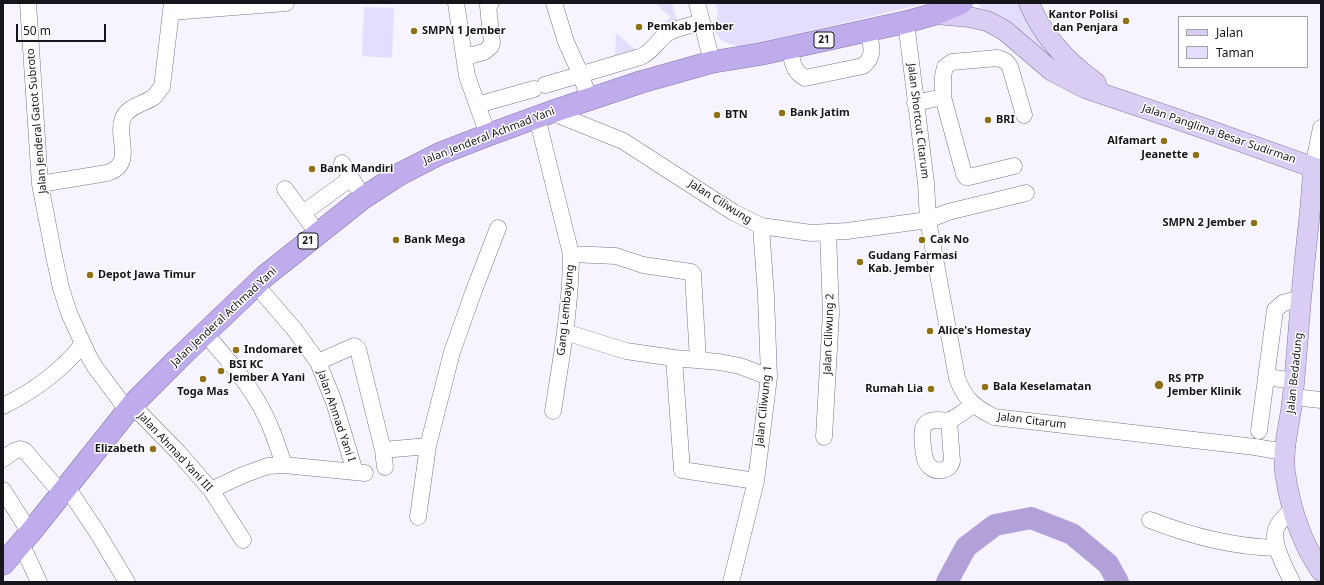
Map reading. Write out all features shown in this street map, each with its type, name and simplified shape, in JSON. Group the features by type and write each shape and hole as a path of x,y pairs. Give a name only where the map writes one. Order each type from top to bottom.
{"highway":[{"name":"21","path":"935,14 961,3"},
{"name":"Jalan Jenderal Achmad Yani","path":"3,564 26,538 130,408 205,333 256,285 363,198 418,164 488,135 641,82 712,62 789,48 906,22 935,14"}],"main road":[{"name":"Jalan Panglima Besar Sudirman","path":"1029,3 1045,33 1061,53 1080,72 1117,99"},
{"name":"Jalan Panglima Besar Sudirman","path":"935,14 969,17 987,21 1004,30 1052,71 1085,88 1200,126 1317,169"},
{"name":"Jalan Bedadung","path":"1317,169 1312,195 1301,298 1294,389 1284,452 1285,472 1292,509 1303,538 1321,571"}],"street":[{"name":"Jalan Jenderal Gatot Subroto","path":"28,3 40,184 61,288 69,313 95,367 130,408"},
{"path":"40,184 107,173 114,171 119,167 124,154 123,117 128,110 155,96 162,87 171,7 286,3"},
{"path":"456,3 468,76 488,135"},
{"path":"464,57 484,52 492,46 488,6 490,3"},
{"path":"554,3 566,42 581,75 589,99"},
{"path":"697,3 712,62"},
{"path":"477,105 645,55 656,46 664,35 702,22"},
{"name":"Jalan Shortcut Citarum","path":"906,22 926,183 928,220"},
{"path":"789,48 795,70 798,74 805,78 863,66 868,62 872,52 868,30"},
{"path":"1014,166 966,177 943,96 943,76 945,66 952,62 997,58 1004,60 1010,67 1024,115"},
{"path":"916,103 943,96"},
{"name":"Jalan Ciliwung","path":"544,115 623,141 733,212 761,226 811,233 847,231 928,220 948,212 1026,193"},
{"name":"Gang Lembayung","path":"544,115 572,254 565,332 553,411"},
{"path":"1317,169 1321,128"},
{"path":"342,163 363,198"},
{"path":"303,213 351,178"},
{"path":"285,189 318,234"},
{"name":"Jalan Citarum","path":"928,220 957,378 961,389 974,405 994,417 1255,447 1284,452"},
{"name":"Jalan Ciliwung 1","path":"731,582 756,481 769,377 766,296 761,226"},
{"path":"418,517 428,446 452,352 498,228"},
{"name":"Jalan Ciliwung 2","path":"824,437 831,313 828,232"},
{"path":"572,254 616,256 643,265 691,272 693,274 698,360"},
{"name":"Jalan Ahmad Yani I","path":"256,285 294,329 318,362 361,473 284,465"},
{"path":"1259,430 1274,310 1283,303 1301,298"},
{"path":"565,332 626,351 674,358 719,362 740,366 769,377"},
{"path":"205,333 258,400 274,435 284,465 268,466 255,470 211,490"},
{"path":"3,406 24,395 49,378 69,362 83,344"},
{"path":"318,362 354,346 358,349 383,450 385,467"},
{"path":"674,358 682,470 756,481"},
{"path":"1266,377 1321,400"},
{"path":"949,420 974,405"},
{"name":"Jalan Ahmad Yani III","path":"130,408 178,452 211,490 243,540"},
{"path":"383,450 428,446"},
{"path":"3,459 20,449 25,451 64,490 98,532 127,582"},
{"path":"3,490 26,538 39,582"},
{"path":"1292,509 1282,519 1276,531 1277,548 1292,582"},
{"path":"1150,520 1182,532 1214,541 1277,548"}],"green space":[{"path":"655,3 672,3 678,24 656,35 670,17"},
{"path":"715,3 927,3 747,46 736,46 725,42 717,35 715,24 718,12"},
{"path":"980,3 1020,3 1067,70 1045,55 1004,18 987,11 979,5"},
{"path":"364,7 394,8 392,58 362,56"},
{"path":"616,33 639,53 615,60"}],"waterway":[{"path":"947,582 966,547 995,525 1031,518 1072,534 1108,564 1118,582"}],"place":[{"name":"Kantor Polisi dan Penjara","path":"1126,21"},
{"name":"Pemkab Jember","path":"639,27"},
{"name":"SMPN 1 Jember","path":"414,31"},
{"name":"Bank Jatim","path":"782,113"},
{"name":"BTN","path":"717,115"},
{"name":"BRI","path":"988,120"},
{"name":"Alfamart","path":"1164,141"},
{"name":"Jeanette","path":"1196,155"},
{"name":"Bank Mandiri","path":"312,169"},
{"name":"SMPN 2 Jember","path":"1254,223"},
{"name":"Bank Mega","path":"396,240"},
{"name":"Cak No","path":"922,240"},
{"name":"Gudang Farmasi Kab. Jember","path":"860,262"},
{"name":"Depot Jawa Timur","path":"90,275"},
{"name":"Alice's Homestay","path":"930,331"},
{"name":"Indomaret","path":"236,350"},
{"name":"BSI KC Jember A Yani","path":"221,371"},
{"name":"Toga Mas","path":"203,379"},
{"name":"RS PTP Jember Klinik","path":"1159,385"},
{"name":"Bala Keselamatan","path":"985,387"},
{"name":"Rumah Lia","path":"931,389"},
{"name":"Elizabeth","path":"153,449"}]}
